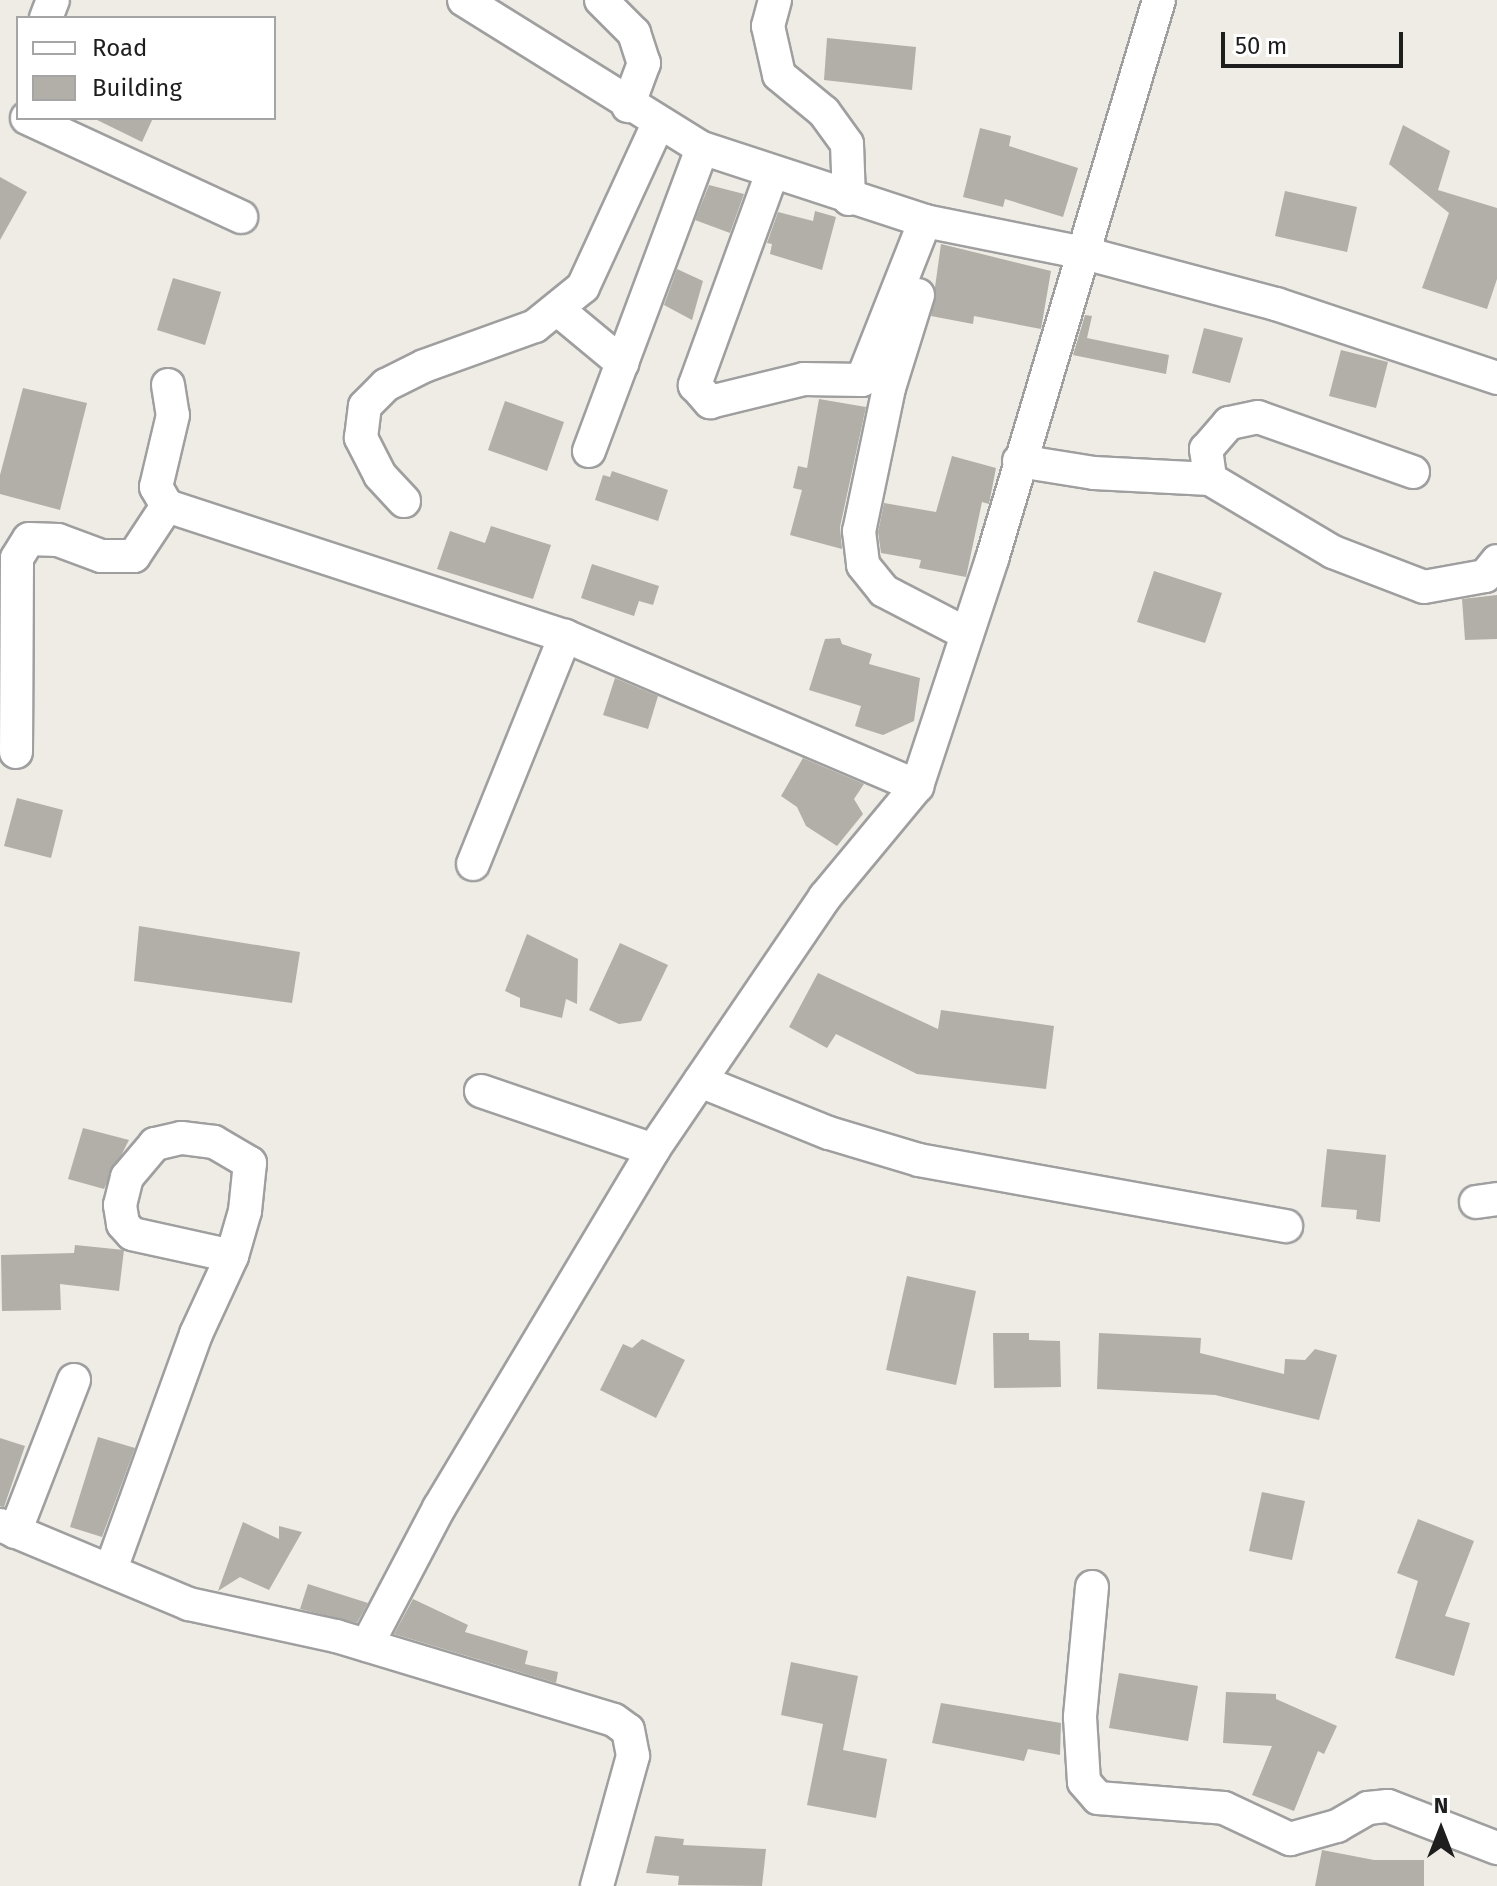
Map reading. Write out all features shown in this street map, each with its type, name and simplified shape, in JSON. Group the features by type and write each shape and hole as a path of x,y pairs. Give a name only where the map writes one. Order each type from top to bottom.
{"street":[{"path":"464,0 628,106 702,148 849,199 925,221 1084,253 1276,304 1497,378"},
{"path":"601,0 634,33 644,63 628,106"},
{"path":"775,0 768,26 779,75 824,112 847,144 849,199"},
{"path":"367,1645 439,1508 653,1150 825,897 917,786 967,634 1159,0"},
{"path":"31,120 241,217"},
{"path":"404,501 380,475 361,438 365,406 386,385 411,372 535,326 583,287 658,124"},
{"path":"589,451 702,148"},
{"path":"772,173 695,385 699,396 710,402 804,379 862,380 925,221"},
{"path":"918,295 889,388 859,531 863,565 884,591 967,634"},
{"path":"557,309 622,363"},
{"path":"168,385 173,415 156,487 167,506 565,636 917,786"},
{"path":"1210,479 1206,449 1229,423 1258,417 1413,472"},
{"path":"1019,461 1094,473 1210,479 1333,552 1424,587 1485,576 1497,561"},
{"path":"16,752 17,558 29,539 58,540 101,556 134,556 167,506"},
{"path":"473,864 565,636"},
{"path":"700,1081 829,1133 919,1160 1286,1226"},
{"path":"481,1091 653,1150"},
{"path":"111,1569 196,1334 232,1256 245,1211 250,1163 214,1142 181,1138 155,1144 127,1177 120,1205 123,1224 132,1234 232,1256"},
{"path":"74,1380 7,1528 189,1604 367,1645 480,1683 594,1712 628,1730 633,1756 597,1886"},
{"path":"1092,1587 1080,1717 1084,1782 1098,1798 1224,1808 1290,1839 1337,1826 1368,1808 1388,1806 1497,1848"}],"building":[{"path":"827,38 916,47 912,90 824,80"},
{"path":"97,120 152,120 142,142"},
{"path":"1403,125 1450,151 1438,190 1497,208 1497,279 1487,309 1422,288 1449,213 1389,164"},
{"path":"980,128 1011,136 1009,146 1078,168 1063,217 1005,199 1003,207 963,197"},
{"path":"0,177 27,192 0,240"},
{"path":"709,185 744,194 730,233 695,220"},
{"path":"1285,191 1357,207 1347,252 1275,236"},
{"path":"815,211 836,217 822,270 770,254 772,244 767,243 778,212 813,221"},
{"path":"941,244 1051,271 1041,329 974,316 973,324 931,316"},
{"path":"677,269 703,281 692,320 664,305"},
{"path":"173,278 221,292 205,345 157,330"},
{"path":"1085,315 1092,316 1087,338 1169,355 1166,374 1073,355"},
{"path":"1204,328 1243,338 1230,383 1192,373"},
{"path":"1341,350 1388,362 1376,408 1329,396"},
{"path":"23,388 87,403 60,510 0,494 0,475"},
{"path":"819,399 866,407 840,527 842,549 790,535 802,490 793,488 798,466 807,468"},
{"path":"505,401 564,422 547,471 488,450"},
{"path":"952,456 996,468 989,504 982,502 966,577 919,568 921,560 881,553 878,532 884,503 936,512"},
{"path":"612,471 668,490 658,521 595,500 603,475 610,477"},
{"path":"491,526 551,545 533,599 437,569 450,531 485,543"},
{"path":"592,564 659,586 653,605 639,601 634,616 581,598"},
{"path":"1154,571 1222,593 1205,643 1137,622"},
{"path":"1497,595 1497,639 1465,640 1462,599"},
{"path":"840,638 842,644 872,654 869,664 920,678 914,721 883,735 855,726 861,706 809,690 825,639"},
{"path":"615,678 658,696 648,729 603,715"},
{"path":"803,758 864,784 854,799 863,814 837,846 806,826 797,807 781,796"},
{"path":"17,798 63,810 51,858 4,846"},
{"path":"139,926 300,952 292,1003 134,981"},
{"path":"527,934 578,959 577,1004 566,999 562,1018 520,1007 520,998 505,991"},
{"path":"620,943 668,965 641,1021 619,1024 589,1010"},
{"path":"818,973 938,1029 941,1010 1054,1026 1046,1089 917,1074 836,1034 827,1048 789,1027"},
{"path":"83,1128 129,1140 104,1189 68,1179"},
{"path":"1327,1149 1386,1155 1380,1222 1356,1219 1357,1210 1321,1207"},
{"path":"75,1245 124,1250 119,1291 60,1284 61,1310 2,1311 1,1255 74,1253"},
{"path":"907,1276 976,1291 956,1385 886,1370"},
{"path":"993,1333 1029,1333 1029,1340 1060,1341 1061,1387 994,1388"},
{"path":"1099,1333 1201,1338 1200,1353 1284,1374 1285,1359 1305,1360 1315,1349 1337,1355 1319,1420 1215,1395 1097,1389"},
{"path":"642,1339 685,1360 656,1418 600,1390 623,1344 632,1348"},
{"path":"98,1437 135,1448 102,1537 70,1527"},
{"path":"0,1438 25,1446 4,1507 0,1506"},
{"path":"1262,1492 1305,1501 1292,1560 1249,1551"},
{"path":"1418,1519 1474,1541 1445,1616 1470,1623 1454,1676 1395,1658 1418,1581 1397,1573"},
{"path":"243,1522 279,1539 279,1526 302,1532 269,1590 240,1577 218,1591"},
{"path":"308,1584 368,1603 357,1623 300,1609"},
{"path":"413,1599 468,1625 465,1632 528,1651 525,1664 558,1672 556,1683 394,1634"},
{"path":"791,1662 858,1676 843,1750 887,1759 876,1818 807,1805 823,1724 781,1715"},
{"path":"1119,1673 1198,1686 1188,1741 1109,1728"},
{"path":"1226,1692 1276,1694 1276,1699 1337,1726 1324,1754 1318,1751 1294,1811 1252,1795 1272,1746 1223,1743"},
{"path":"941,1703 1061,1723 1060,1755 1028,1749 1024,1761 932,1743"},
{"path":"655,1836 684,1839 683,1845 766,1849 762,1886 678,1885 679,1876 646,1873"},
{"path":"1322,1850 1374,1860 1424,1860 1424,1886 1315,1886"}]}
